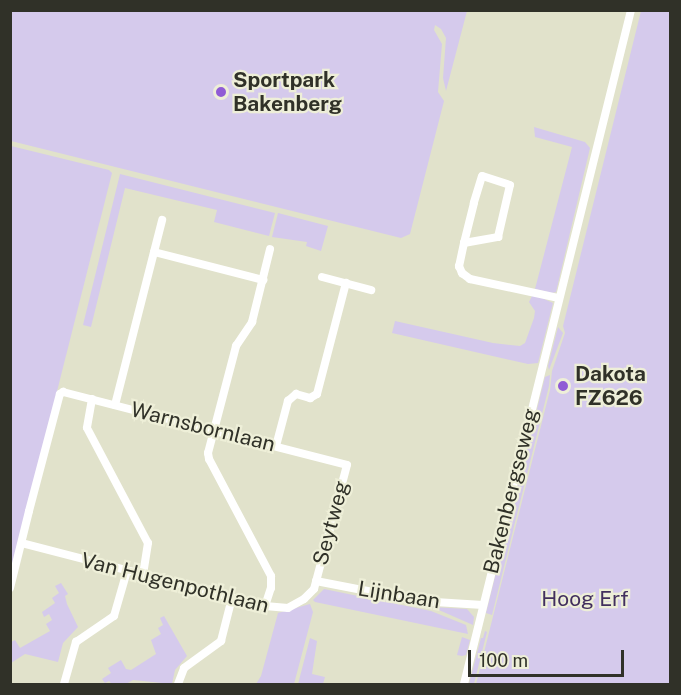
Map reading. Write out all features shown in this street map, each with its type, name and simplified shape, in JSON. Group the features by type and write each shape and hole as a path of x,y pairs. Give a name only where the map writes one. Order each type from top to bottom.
{"street":[{"name":"Bakenbergseweg","path":"464,684 631,10"},
{"path":"464,243 498,237 510,184 482,176 464,243 459,266 462,273 470,279 559,298"},
{"path":"116,405 162,220"},
{"path":"265,606 271,588 271,576 209,459 213,430 236,346 252,322 270,249"},
{"path":"154,252 263,280"},
{"path":"322,277 371,290"},
{"path":"276,446 288,401 296,394 310,398 317,394 346,283"},
{"name":"Warnsbornlaan","path":"22,543 60,394 66,392 347,465"},
{"path":"93,399 87,428 148,543 143,574"},
{"name":"Seytweg","path":"316,580 347,465"},
{"path":"10,588 22,543"},
{"name":"Van Hugenpothlaan","path":"22,543 232,598 284,609 294,606 311,593 316,580"},
{"path":"64,684 74,646 80,638 114,616 128,571"},
{"name":"Lijnbaan","path":"316,580 418,601 483,605"},
{"path":"178,684 184,668 221,641 232,598"}],"green space":[{"name":"Sportpark Bakenberg","path":"11,11 467,11 446,91 443,78 446,38 441,29 435,25 434,30 442,44 438,92 444,101 410,234 401,238 11,141"},
{"name":"Hoog Erf","path":"641,11 670,11 670,684 476,684 550,390 552,371 565,333 563,326"},
{"path":"534,127 585,142 590,148 556,292 552,293 535,289 572,147 535,137"},
{"path":"11,146 109,170 112,173 11,574"},
{"path":"120,174 275,213 269,236 214,222 217,210 125,188 91,327 83,325"},
{"path":"278,213 328,226 321,251 306,246 307,242 272,237"},
{"path":"533,294 553,303 538,363 528,364 392,333 395,321 493,343 520,346 525,343 534,318 535,311 529,302"},
{"path":"558,327 563,333 549,370 548,366"},
{"path":"550,375 492,615 486,613 545,377"},
{"path":"61,583 68,594 65,596 67,604 78,627 63,643 58,662 25,654 11,663 11,642 15,640 20,648 50,631 46,624 52,620 49,614 44,617 42,612 55,603 52,598 59,593 55,586"},
{"path":"324,589 431,611 466,625 468,634 315,602 313,600"},
{"path":"310,604 313,612 294,684 256,684 261,676 278,613"},
{"path":"432,607 467,609 474,617 473,625"},
{"path":"164,616 187,656 175,670 172,684 133,680 126,684 112,684 109,681 105,683 102,679 111,673 108,668 121,660 126,669 131,670 156,654 151,640 161,634 158,628 163,625 160,618"},
{"path":"485,631 487,632 474,684 469,684 481,638"},
{"path":"462,637 470,640 466,655 462,656 457,655"},
{"path":"310,638 317,641 312,674 325,677 323,684 298,684"}],"place":[{"name":"Sportpark Bakenberg","path":"221,92"},
{"name":"Dakota FZ626","path":"563,386"}]}
